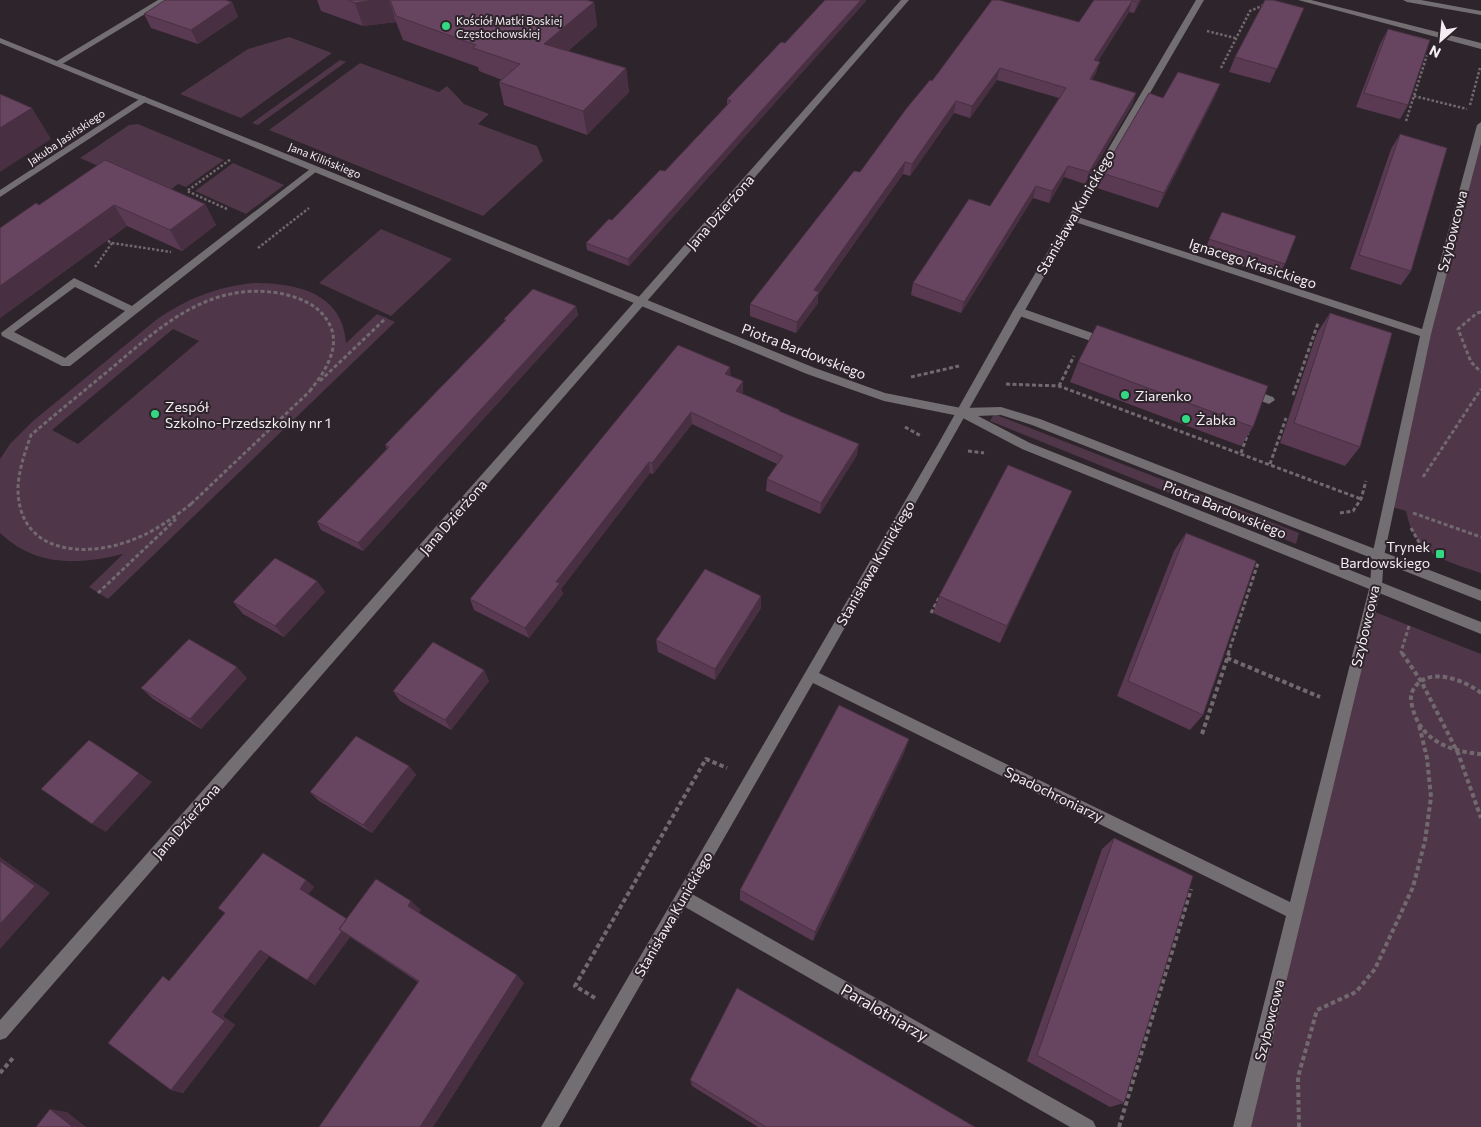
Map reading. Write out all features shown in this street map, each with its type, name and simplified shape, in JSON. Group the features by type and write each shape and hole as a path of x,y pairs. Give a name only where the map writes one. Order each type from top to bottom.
{"street":[{"path":"56,64 164,0"},
{"name":"Jana Dzierżona","path":"0,1032 905,0"},
{"name":"Stanisława Kunickiego","path":"550,1127 1018,311 1200,0"},
{"path":"1302,0 1481,46"},
{"path":"1407,0 1481,13"},
{"name":"Jana Kilińskiego","path":"0,40 641,302"},
{"name":"Jakuba Jasińskiego","path":"0,194 144,99"},
{"name":"Szybowcowa","path":"1242,1127 1376,585 1378,556 1426,334 1464,185 1479,146 1481,124"},
{"path":"133,310 74,282 6,333 66,363 314,169"},
{"name":"Ignacego Krasickiego","path":"1072,218 1426,334"},
{"name":"Piotra Bardowskiego","path":"641,302 852,386 884,396 961,412 1001,411 1036,422 1481,596"},
{"path":"1018,311 1114,345"},
{"path":"1242,390 1269,400"},
{"name":"Piotra Bardowskiego","path":"961,412 1026,446 1481,628"},
{"name":"Spadochroniarzy","path":"810,675 1296,913"},
{"name":"Paralotniarzy","path":"682,897 1087,1127"}],"path":[{"path":"1221,68 1250,11 1271,2"},
{"path":"1200,29 1235,38"},
{"path":"1406,121 1427,53"},
{"path":"1414,96 1469,110 1481,62"},
{"path":"181,196 235,156"},
{"path":"187,191 232,212"},
{"path":"258,248 309,208"},
{"path":"112,243 180,253"},
{"path":"22,446 42,425 164,324 202,302 234,293 267,291 294,296 313,305 328,320 334,343 331,358 323,374 309,392"},
{"path":"1481,312 1477,313 1458,329 1471,362 1481,372"},
{"path":"98,593 386,318"},
{"path":"1292,400 1315,330 1324,332"},
{"path":"1059,386 1075,355"},
{"path":"908,377 961,366"},
{"path":"1002,378 1008,386 1059,386 1361,499 1353,510 1338,514"},
{"path":"1418,484 1481,389"},
{"path":"1270,464 1286,418"},
{"path":"1240,453 1251,426"},
{"path":"39,543 59,549 85,550 109,547 152,532 170,521 191,504"},
{"path":"1406,510 1481,537"},
{"path":"1202,734 1260,559"},
{"path":"931,613 940,596"},
{"path":"1409,625 1401,652 1421,681 1458,753 1481,818"},
{"path":"1227,658 1320,697"},
{"path":"1481,692 1460,680 1432,677 1421,681 1413,689 1411,700 1412,712 1419,725 1429,737 1443,747 1458,753 1481,754"},
{"path":"1299,1127 1298,1077 1316,1010 1356,992 1375,969 1413,888 1425,841 1431,797 1427,758 1419,725"},
{"path":"599,1000 575,986 602,937 678,811 706,759 730,769"},
{"path":"1119,1127 1199,865"}],"shaded area":[{"path":"289,37 332,53 241,118 180,94 248,49"},
{"path":"340,60 346,62 258,125 252,123"},
{"path":"360,63 439,92 447,86 464,104 489,114 478,124 537,146 543,161 483,216 269,130"},
{"path":"138,124 224,160 186,187 178,184 164,195 80,158 129,125"},
{"path":"1481,125 1481,573 1453,564 1428,550 1413,533 1406,511 1389,506"},
{"path":"233,163 284,185 246,214 195,191"},
{"path":"381,229 452,259 391,316 319,283"},
{"path":"269,283 285,285 314,294 336,312 343,326 346,343 377,314 395,322 108,599 89,587 123,554 89,560 58,560 28,552 0,533 0,459 10,444 33,421 156,320 190,300 214,291 239,285","holes":["173,329 199,341 78,444 52,430"]},
{"path":"994,414 1299,533 1296,544 990,421"},
{"path":"1370,610 1481,654 1481,1127 1242,1127"}],"building":[{"path":"165,0 225,0 232,2 191,30 144,14"},
{"path":"348,0 375,0 355,3"},
{"path":"390,0 586,0 594,2 544,44 626,68 583,111 499,82 520,64 473,48 476,45 396,16"},
{"path":"825,0 861,0 628,259 586,243 609,219 612,220 660,170 665,171 731,101 727,99 781,42 785,43"},
{"path":"992,0 999,0 1079,22 1094,0 1139,0 1138,2 1132,1 1094,60 1100,62 1090,79 1136,93 1089,172 1068,166 1052,191 1036,186 964,302 913,283 969,199 990,206 1066,88 1000,68 972,106 956,101 912,164 905,162 814,290 819,292 797,322 750,304 854,171 860,172 906,109 930,80 932,81"},
{"path":"1265,0 1273,0 1304,8 1277,69 1235,57"},
{"path":"1388,29 1430,40 1408,105 1364,93"},
{"path":"1178,72 1220,84 1164,193 1102,173 1149,93 1163,98"},
{"path":"0,94 32,108 0,128"},
{"path":"1400,134 1447,148 1411,271 1359,255"},
{"path":"105,160 205,204 170,230 114,205 0,286 0,228 36,203 39,205"},
{"path":"1222,212 1296,236 1285,264 1209,239"},
{"path":"533,289 576,306 358,543 317,522 389,447 385,445 506,320 504,319"},
{"path":"1330,313 1392,333 1360,447 1294,423"},
{"path":"1097,325 1268,386 1253,427 1078,362"},
{"path":"678,345 730,367 725,374 743,381 736,391 859,444 821,503 767,479 783,456 691,412 652,463 649,462 556,582 560,583 525,628 470,599"},
{"path":"1008,465 1072,491 1007,626 939,596"},
{"path":"1186,533 1256,561 1203,715 1128,681"},
{"path":"275,558 317,581 275,626 233,602"},
{"path":"705,569 761,596 715,669 656,640"},
{"path":"189,639 237,667 190,719 141,688"},
{"path":"433,642 484,670 445,720 393,691"},
{"path":"839,705 909,739 815,932 740,890"},
{"path":"356,736 409,766 363,825 310,792"},
{"path":"89,740 139,773 92,824 41,789"},
{"path":"1114,838 1193,876 1124,1103 1037,1055"},
{"path":"263,853 306,880 300,889 347,919 339,929 342,931 307,980 260,950 212,1012 225,1021 171,1090 108,1043 163,976 169,981 225,913 218,908"},
{"path":"0,861 35,886 0,924"},
{"path":"376,879 411,901 408,906 517,975 420,1127 319,1127 419,981 339,929"},
{"path":"737,988 975,1127 766,1127 690,1080"},
{"path":"50,1109 73,1127 36,1127"}],"place":[{"name":"Kościół Matki Boskiej Częstochowskiej","path":"446,26"},
{"name":"Ziarenko","path":"1125,395"},
{"name":"Zespół Szkolno-Przedszkolny nr 1","path":"155,414"},
{"name":"Żabka","path":"1186,419"},
{"name":"Trynek Bardowskiego","path":"1440,554"}]}
